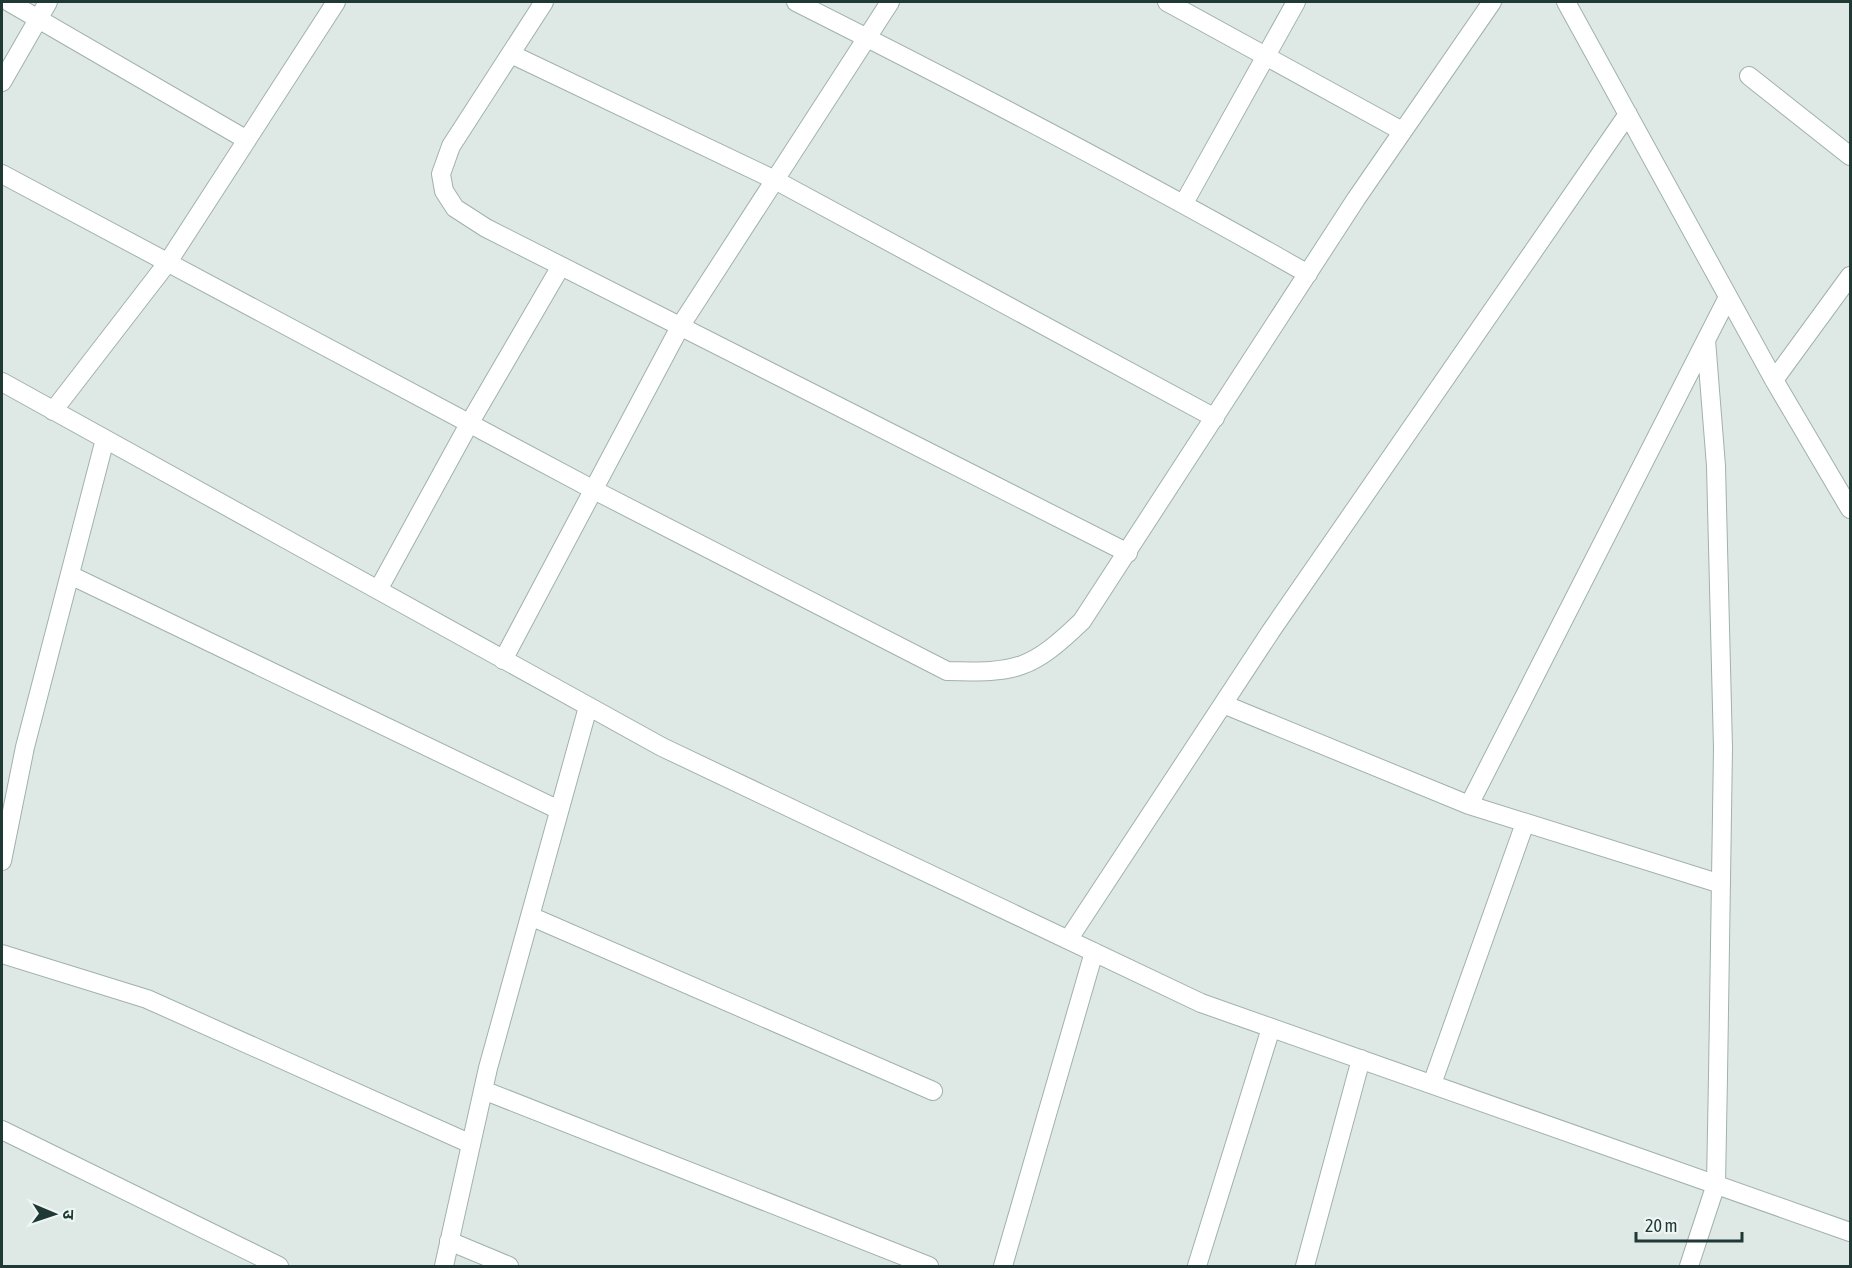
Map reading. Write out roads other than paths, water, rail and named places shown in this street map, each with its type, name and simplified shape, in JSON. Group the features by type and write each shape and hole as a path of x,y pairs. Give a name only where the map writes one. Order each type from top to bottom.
{"street":[{"path":"9,2 247,140"},
{"path":"2,82 48,2"},
{"path":"53,411 168,262 336,2"},
{"path":"544,2 451,146 441,174 444,191 455,208 486,228 1128,553"},
{"path":"796,2 1185,203 1308,274"},
{"path":"503,660 681,325 890,2"},
{"path":"1167,2 1402,131"},
{"path":"1185,203 1264,55 1296,2"},
{"path":"2,174 594,490 947,671 995,672 1031,663 1054,647 1082,621 1402,131 1492,2"},
{"path":"1566,2 1774,380 1851,509"},
{"path":"511,54 775,180 1215,418"},
{"path":"1749,76 1851,156"},
{"path":"1068,940 1223,704 1628,114"},
{"path":"378,590 469,424 561,266"},
{"path":"1774,380 1851,276"},
{"path":"1469,805 1728,297"},
{"path":"1689,1266 1716,1184 1723,748 1716,466 1706,340"},
{"path":"2,382 662,747 1201,1003 1851,1232"},
{"path":"2,861 25,747 105,439"},
{"path":"70,575 559,810"},
{"path":"1223,704 1469,805 1721,884"},
{"path":"444,1266 483,1090 588,707"},
{"path":"1432,1084 1525,823"},
{"path":"530,916 933,1091"},
{"path":"1003,1266 1094,952"},
{"path":"2,954 147,999 471,1144"},
{"path":"1197,1266 1271,1028"},
{"path":"1305,1266 1361,1059"},
{"path":"483,1090 929,1266"},
{"path":"2,1130 279,1266"},
{"path":"450,1241 509,1266"}]}
